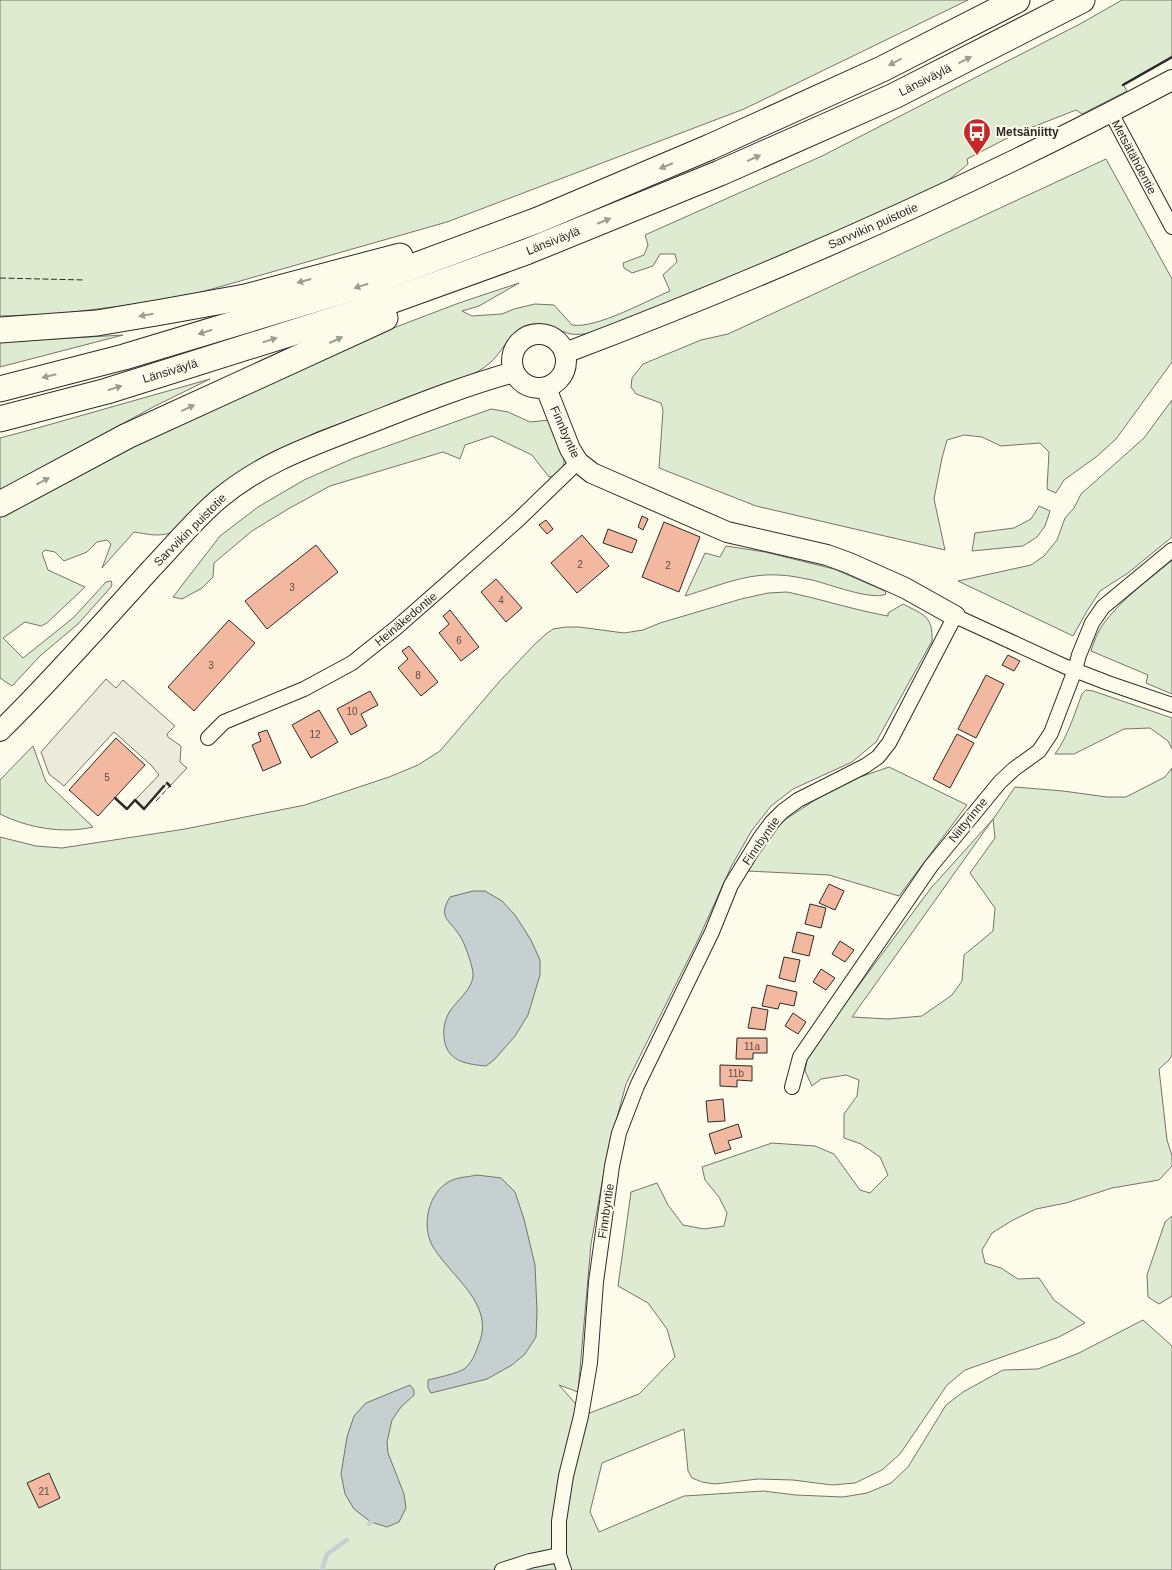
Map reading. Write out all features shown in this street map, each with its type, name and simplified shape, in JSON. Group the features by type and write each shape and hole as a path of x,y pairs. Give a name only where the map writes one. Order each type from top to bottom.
{"highway":[{"name":"Länsiväylä","path":"0,388 124,357 366,284 538,220 710,147 882,69 1017,0"},
{"name":"Länsiväylä","path":"0,419 107,391 371,308 526,252 720,173 894,96 1082,0"},
{"path":"0,330 97,323 245,297 538,220"},
{"path":"0,504 127,436 526,252"}],"main road":[{"name":"Sarvvikin puistotie","path":"565,353 791,263 958,188 1110,113 1172,80"},
{"path":"534,335 544,335 553,338 560,344 565,353 566,361 560,378 546,388 527,386 519,380 514,372 512,363 513,353 525,338 534,335"},
{"name":"Sarvvikin puistotie","path":"0,731 31,701 172,546 219,499 251,475 292,453 429,400 484,380 514,372"},
{"name":"Finnbyntie","path":"546,388 570,449 578,462 592,473 727,532 827,555 849,563 905,588 955,616"}],"street":[{"name":"Metsätähdentie","path":"1110,113 1172,227"},
{"name":"Heinäkedontie","path":"208,738 224,722 304,689 354,661 396,628 445,585 518,520 578,462"},
{"name":"Niittyrinne","path":"792,1087 800,1057 931,866 1000,782 1014,768 1039,751 1051,733 1092,623 1103,607 1172,550"},
{"path":"955,616 1076,670 1172,705"},
{"name":"Finnbyntie","path":"564,1570 559,1555 559,1521 566,1476 581,1416 590,1363 596,1282 612,1166 619,1133 637,1086 712,932 731,885 760,838 777,817 798,800 865,766 878,757 889,743 955,616"},
{"path":"502,1570 530,1561 559,1555"}],"green space":[{"path":"0,0 968,0 744,109 447,222 177,299 57,314 0,316"},
{"path":"1122,0 1172,0 1172,57 1123,84 1127,91 1082,114 1076,110 1015,134 967,159 968,164 945,183 934,189 710,287 590,333 566,333 543,325 533,324 525,326 509,338 485,367 464,378 317,432 278,451 170,533 157,535 134,532 102,568 111,544 107,540 97,542 87,552 64,561 55,552 45,550 42,553 48,570 85,587 47,623 41,626 25,622 3,638 23,658 73,618 106,582 111,581 111,587 78,624 40,656 12,686 0,678 0,515 160,429 346,346 459,303 519,283 479,306 462,311 472,316 502,314 535,304 554,305 572,325 582,325 607,319 670,291 663,275 677,262 675,254 660,254 653,266 632,273 624,268 623,263 644,255 648,245 645,235 822,156 1080,24"},
{"path":"1106,159 1172,279 1172,362 1116,439 1096,457 1064,480 1056,493 1047,489 1049,452 1040,443 1001,446 982,437 964,435 947,440 934,499 945,550 756,506 659,468 663,410 661,403 636,394 631,387 632,378 643,364 701,340 728,334"},
{"path":"123,335 0,367 0,342"},
{"path":"210,379 155,406 0,491 0,438"},
{"path":"1172,400 1172,537 1128,573 1100,591 1073,636 958,581 1031,565 1044,556 1057,540 1065,518 1074,508 1081,494 1144,438"},
{"path":"491,409 508,412 530,422 550,420 564,456 562,470 557,475 549,477 532,455 492,436 465,445 460,459 443,452 330,486 252,531 214,563 213,577 202,588 182,599 173,597 220,536 258,507 304,480 354,458"},
{"path":"1039,506 1050,511 1045,526 1037,537 1023,546 972,551 975,533 1014,528 1031,519"},
{"path":"726,546 765,552 834,569 885,591 886,594 879,596 861,594 812,580 766,575 742,578 685,596 705,553 720,557"},
{"path":"1172,560 1172,694 1146,683 1148,675 1091,651 1100,629 1111,614"},
{"path":"787,592 888,616 888,613 903,604 926,617 931,626 932,641 876,742 852,762 793,789 771,806 752,830 731,867 698,940 626,1084 607,1155 591,1244 578,1392 559,1385 582,1411 582,1416 639,1394 675,1357 667,1329 648,1303 618,1286 631,1192 657,1183 668,1205 683,1225 704,1229 724,1226 727,1213 719,1197 705,1180 702,1167 772,1143 815,1146 834,1154 860,1190 870,1193 888,1175 880,1157 861,1144 844,1138 844,1114 857,1096 859,1080 846,1075 821,1079 812,1086 805,1071 807,1060 842,1008 931,888 993,820 852,1017 888,1019 922,1016 952,995 962,981 964,955 993,931 995,908 970,873 995,838 993,819 1015,787 1107,797 1126,797 1165,777 1172,768 1172,1055 1159,1069 1167,1140 1172,1156 1172,1166 1159,1180 1112,1188 1066,1203 1036,1209 992,1233 982,1250 985,1263 1001,1268 1018,1279 1039,1278 1054,1300 1085,1323 1059,1337 965,1370 947,1385 900,1454 882,1470 855,1483 832,1485 793,1480 758,1479 715,1484 702,1482 692,1478 688,1471 684,1429 602,1463 590,1512 599,1532 684,1496 763,1491 796,1495 843,1497 867,1493 891,1483 908,1467 946,1405 963,1392 1003,1370 1038,1369 1079,1353 1143,1320 1172,1346 1172,1570 0,1570 0,837 36,846 62,848 185,829 305,805 389,777 418,765 440,751 499,682 535,644 553,629 579,627 624,633 643,630 660,623 741,599 768,593"},
{"path":"1086,690 1172,718 1172,749 1168,741 1150,728 1124,729 1074,754 1055,754 1067,733 1082,694"},
{"path":"33,746 46,782 93,827 58,830 22,823 0,814 0,780"},
{"path":"889,767 967,805 899,896 829,875 747,871 783,821 818,798 860,777"},
{"path":"1172,1216 1172,1296 1159,1304 1148,1297 1147,1275 1165,1222"}],"shaded area":[{"path":"106,679 116,688 123,680 175,726 167,734 168,737 181,746 180,762 187,768 170,786 167,783 144,809 135,800 159,775 151,765 114,732 64,786 49,774 41,752"},
{"path":"473,891 485,891 502,901 515,915 531,940 540,960 540,975 528,1015 515,1036 494,1060 486,1066 458,1060 448,1051 444,1037 447,1017 471,984 473,978 470,959 464,944 446,918 446,904 450,897"},
{"path":"477,1175 501,1178 515,1192 524,1219 535,1265 536,1337 525,1354 512,1365 487,1379 431,1393 428,1388 428,1380 457,1372 469,1364 476,1352 482,1331 481,1317 477,1304 432,1245 427,1228 427,1218 432,1201 443,1186 453,1180"},
{"path":"410,1385 414,1390 414,1395 401,1407 392,1420 387,1442 388,1453 404,1494 406,1508 399,1522 387,1527 371,1522 354,1509 345,1494 341,1474 347,1437 354,1416 366,1403"}],"building":[{"path":"642,516 648,519 643,530 638,527"},
{"path":"546,520 553,529 547,534 539,525"},
{"path":"664,522 700,537 679,592 642,577"},
{"path":"608,529 637,540 632,553 603,543"},
{"path":"582,535 609,566 577,593 551,563"},
{"path":"316,545 338,572 267,629 245,601"},
{"path":"496,579 522,608 506,622 481,592"},
{"path":"450,610 479,647 461,661 439,633 449,624 443,616"},
{"path":"229,620 255,643 194,711 168,687"},
{"path":"409,646 438,682 421,696 398,668 408,659 402,651"},
{"path":"1008,655 1020,661 1014,671 1002,665"},
{"path":"986,675 1004,684 976,738 958,729"},
{"path":"370,691 378,705 361,714 367,726 351,735 337,709"},
{"path":"319,710 338,742 311,758 292,725"},
{"path":"267,730 281,763 263,771 252,745 261,741 258,733"},
{"path":"957,734 974,743 950,788 933,779"},
{"path":"116,738 145,765 98,816 69,790"},
{"path":"829,884 844,891 835,910 819,903"},
{"path":"810,904 826,908 821,928 805,924"},
{"path":"797,932 814,936 809,956 792,952"},
{"path":"840,941 854,950 845,962 832,954"},
{"path":"784,957 800,960 795,982 779,978"},
{"path":"821,969 835,978 826,990 813,982"},
{"path":"767,985 797,992 794,1006 780,1003 778,1009 762,1006"},
{"path":"752,1007 768,1010 765,1030 748,1028"},
{"path":"793,1013 806,1022 798,1034 785,1026"},
{"path":"737,1038 767,1038 767,1053 753,1053 753,1059 736,1059"},
{"path":"720,1065 752,1066 752,1081 737,1080 737,1087 720,1086"},
{"path":"723,1099 725,1121 708,1122 706,1101"},
{"path":"738,1124 742,1137 728,1141 731,1149 715,1154 709,1134"},
{"path":"49,1473 60,1498 39,1508 27,1483"}],"waterway":[{"path":"322,1570 327,1554 347,1540"}],"fence":[{"path":"0,278 85,280"},
{"path":"156,801 170,786"}],"wall":[{"path":"1123,85 1172,57"},
{"path":"167,783 170,786"},
{"path":"115,798 127,809 135,800 144,809 164,786"}],"place":[{"name":"Metsäniitty","path":"977,156"}]}
